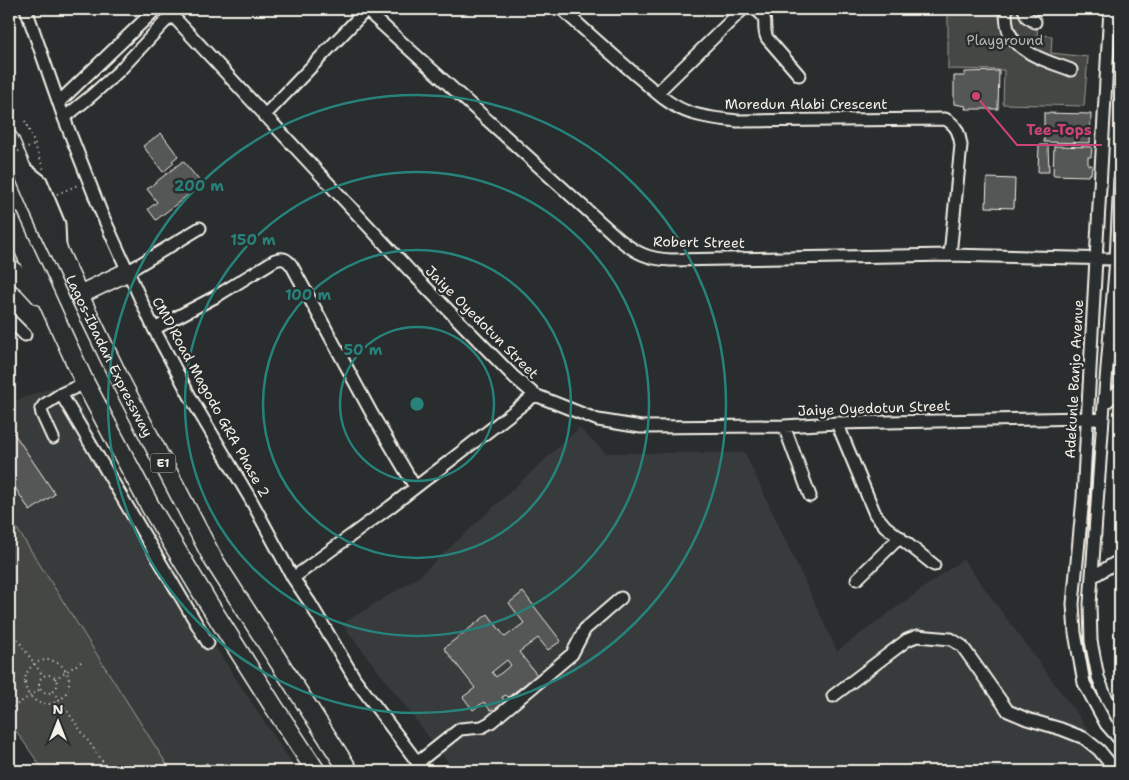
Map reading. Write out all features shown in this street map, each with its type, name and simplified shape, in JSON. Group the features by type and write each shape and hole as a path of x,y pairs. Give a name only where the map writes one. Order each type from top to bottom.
{"highway":[{"name":"Lagos-Ibadan Expressway","path":"9,138 14,159 121,382 213,559 349,771"},
{"name":"E1","path":"9,217 85,383 150,506 207,601 316,771"},
{"path":"10,272 28,282 53,312"},
{"path":"79,295 127,272"}],"street":[{"name":"CMD Road Magodo GRA Phase 2","path":"26,9 88,180 127,272 154,329 293,578 355,679 420,767"},
{"path":"59,102 156,9"},
{"path":"264,116 367,9"},
{"name":"Robert Street","path":"367,9 619,239 649,258 671,260 950,255 1116,259"},
{"name":"Moredun Alabi Crescent","path":"562,9 657,93 690,113 710,118 737,121 946,119 952,122 959,133 961,145 950,255"},
{"path":"657,93 743,9"},
{"path":"755,9 764,16 764,33 767,38 799,75"},
{"path":"1006,9 1009,31 1019,45 1039,58 1071,70"},
{"path":"1024,9 1027,18 1036,22"},
{"name":"Adekunle Banjo Avenue","path":"1110,9 1083,498 1073,604 1075,633 1084,683 1106,724 1120,740"},
{"path":"64,118 91,96 128,61 174,12"},
{"name":"Jaiye Oyedotun Street","path":"174,12 264,116 410,271 514,377 535,395 598,420 640,427 784,426 837,422 1087,418 1102,420"},
{"path":"114,50 128,61"},
{"path":"1120,180 1116,259 1102,420 1090,604 1091,641 1098,677 1105,695 1120,722"},
{"path":"127,272 200,228"},
{"path":"9,242 27,258"},
{"path":"154,329 214,297 275,260 285,259 292,266 372,414 416,487"},
{"path":"9,319 25,335"},
{"path":"53,438 41,408 61,394 85,383"},
{"path":"1104,404 1120,390"},
{"path":"61,394 208,643"},
{"path":"293,578 416,487 535,395"},
{"path":"837,422 876,514 885,526 934,565"},
{"path":"784,426 810,496"},
{"path":"857,579 900,538"},
{"path":"1092,577 1120,560"},
{"path":"420,767 460,729 482,727 491,722 572,654 585,629 621,598"},
{"path":"833,696 907,640 917,636 951,639 962,646 1008,711 1027,720 1061,729 1084,738 1099,750 1116,771"}],"path":[{"path":"25,121 44,173"},
{"path":"14,159 35,144"},
{"path":"54,196 88,180"},
{"path":"9,627 43,676"},
{"path":"55,679 84,660"},
{"path":"52,661 58,663 66,671 69,684 68,691 64,697 53,704 40,703 30,696 25,685 27,674 34,665 40,662 52,661"},
{"path":"43,676 48,675 55,679"},
{"path":"40,688 40,681 43,676"},
{"path":"53,691 56,684 55,679"},
{"path":"9,710 40,688"},
{"path":"40,688 45,692 53,691"},
{"path":"53,691 105,765"}],"shaded area":[{"path":"69,381 142,536 297,771 170,771 15,525 9,528 9,403"},
{"path":"579,428 606,453 745,453 837,651 963,559 1119,771 455,771 342,624 417,578"}],"green space":[{"name":"Playground","path":"948,9 1097,9 1097,13 1039,10 1037,35 1052,36 1051,53 1088,57 1084,106 1003,104 1004,70 948,69"},
{"path":"14,524 171,771 44,771 9,721 9,528"}],"building":[{"path":"999,71 998,109 965,109 966,106 954,104 954,76 965,76 965,72"},
{"path":"1044,113 1091,114 1090,143 1044,142"},
{"path":"161,133 178,156 172,161 174,163 163,172 143,146"},
{"path":"1039,145 1048,145 1049,172 1038,172"},
{"path":"1054,146 1092,147 1091,157 1088,157 1088,165 1092,165 1091,174 1088,176 1053,175"},
{"path":"183,161 202,184 156,220 148,209 157,202 147,189"},
{"path":"987,178 1015,179 1014,208 986,207"},
{"path":"9,426 55,494 30,511 9,478"},
{"path":"523,592 561,641 548,650 538,638 519,652 537,675 508,697 506,695 502,697 506,703 496,710 490,710 484,702 473,710 463,697 475,688 444,648 488,614 505,637 524,623 509,603","holes":["507,660 511,665 496,677 492,672"]},
{"path":"207,763 212,771 194,771"}],"place":[{"name":"Tee-Tops","path":"976,96"}]}
